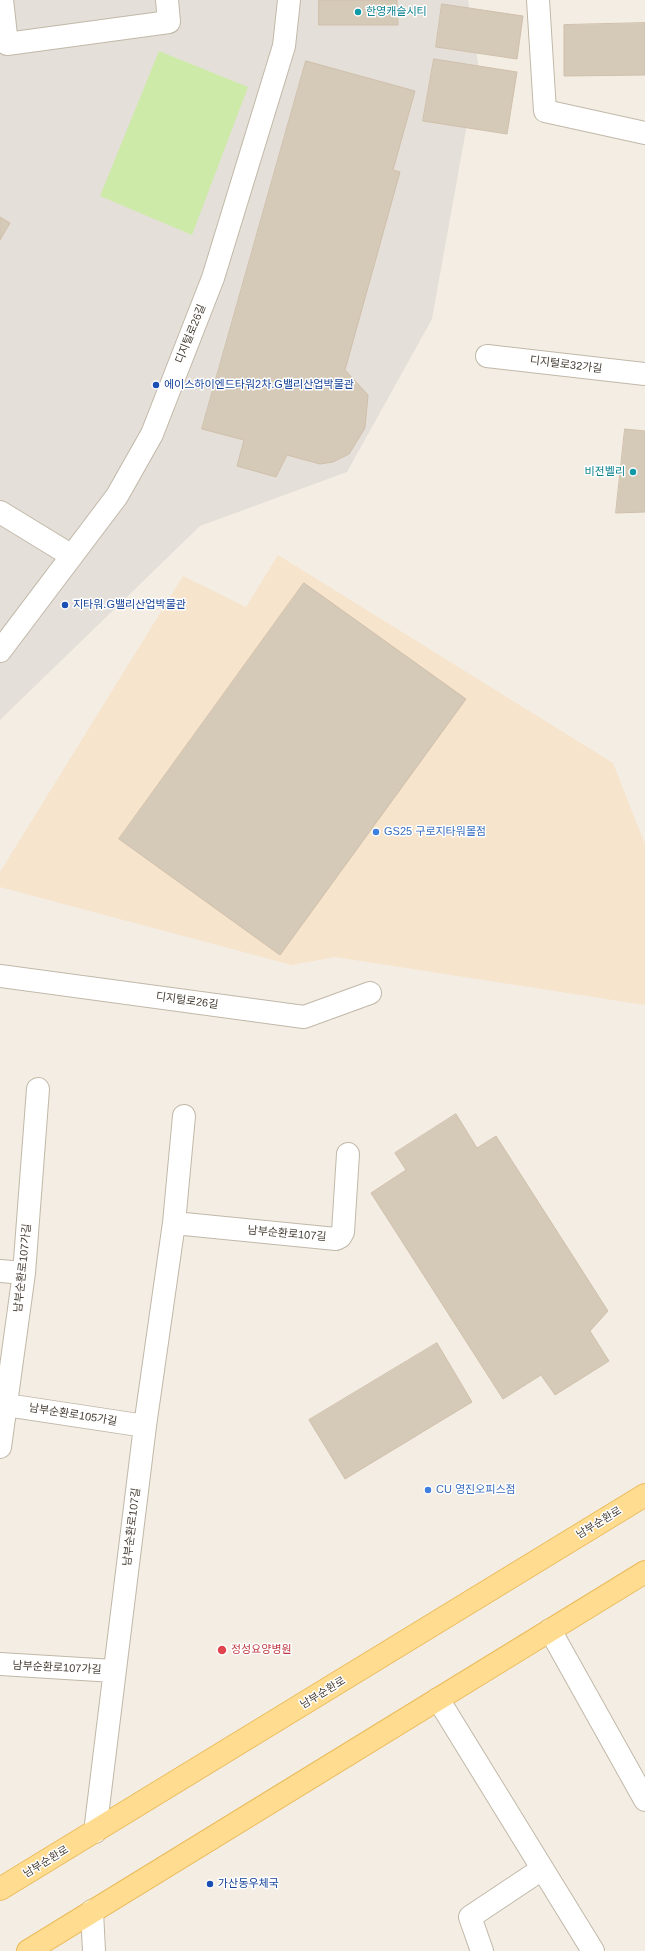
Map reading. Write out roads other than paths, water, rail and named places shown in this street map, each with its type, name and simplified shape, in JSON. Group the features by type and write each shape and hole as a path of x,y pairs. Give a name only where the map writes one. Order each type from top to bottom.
{"main road":[{"name":"남부순환로","path":"0,1889 645,1495"},
{"path":"28,1951 645,1572"}],"street":[{"path":"2,0 7,44 169,22 167,0"},
{"name":"디지털로26길","path":"0,651 118,496 152,434 213,278 284,46 289,0"},
{"path":"538,0 546,112 645,133"},
{"name":"디지털로32가길","path":"487,356 645,374"},
{"path":"0,512 72,556"},
{"name":"디지털로26길","path":"0,976 304,1017 370,993"},
{"name":"남부순환로107가길","path":"0,1447 3,1404 24,1273 38,1089"},
{"name":"남부순환로107길","path":"95,1832 145,1426 174,1223 184,1116"},
{"name":"남부순환로107길","path":"174,1223 336,1239 340,1237 343,1232 348,1154"},
{"path":"0,1271 24,1273"},
{"name":"남부순환로105가길","path":"3,1404 145,1426"},
{"path":"550,1630 645,1800"},
{"name":"남부순환로107가길","path":"0,1664 114,1671"},
{"path":"438,1699 593,1951"},
{"path":"482,1951 470,1917 542,1869"},
{"path":"92,1912 94,1951"}],"place":[{"name":"한영캐슬시티","path":"358,12"},
{"name":"에이스하이엔드타워2차.G밸리산업박물관","path":"156,385"},
{"name":"비전벨리","path":"633,472"},
{"name":"지타워.G밸리산업박물관","path":"65,605"},
{"name":"GS25 구로지타워몰점","path":"376,832"},
{"name":"CU 영진오피스점","path":"428,1490"},
{"name":"정성요양병원","path":"222,1650"},
{"name":"가산동우체국","path":"210,1884"}]}
